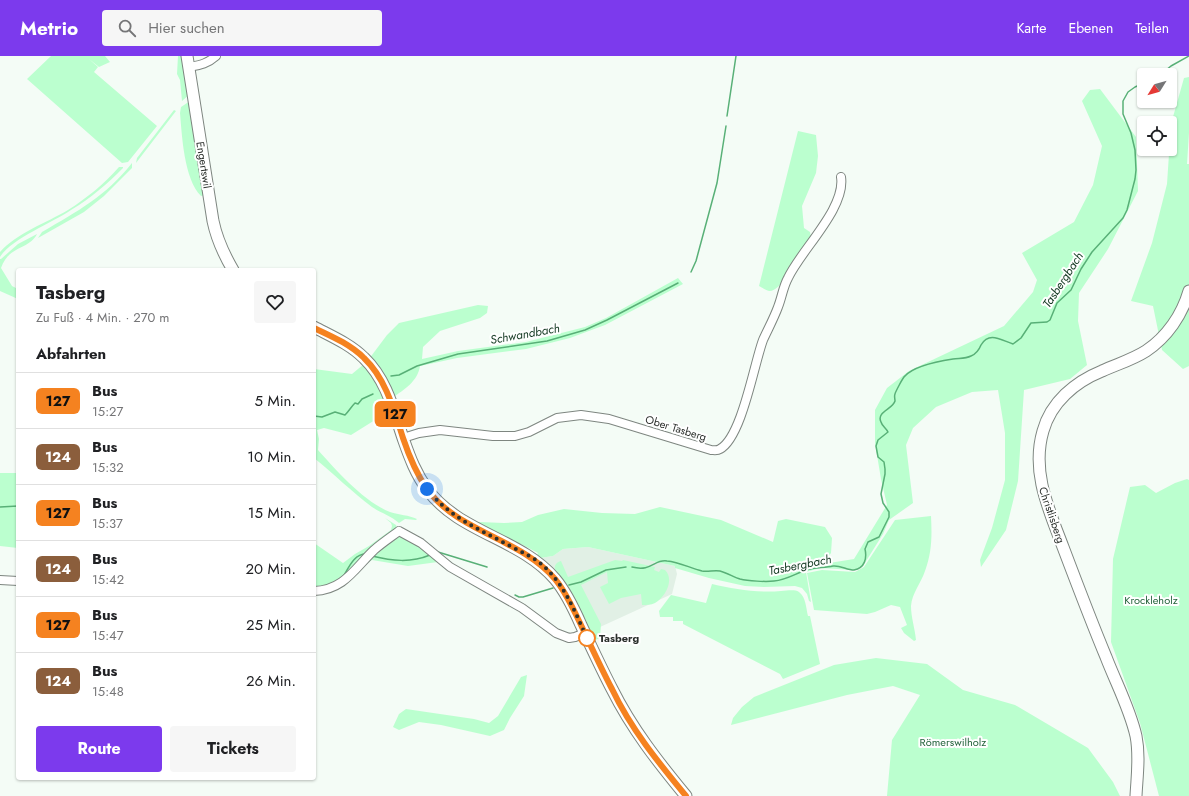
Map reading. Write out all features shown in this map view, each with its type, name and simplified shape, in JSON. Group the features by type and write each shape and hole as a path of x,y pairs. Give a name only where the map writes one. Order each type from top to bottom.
{"main road":[{"name":"Engertswil","path":"188,62 217,240 224,256 232,268"},
{"name":"Christlisberg","path":"1136,796 1138,752 1133,726 1044,497 1039,471 1040,447 1045,423 1051,412 1063,397 1084,380 1102,370 1134,357 1155,344 1166,333 1177,318 1189,291"},
{"path":"316,329 336,337 352,348 364,357 378,375 390,399 418,476 436,500 456,516 525,554 544,567 557,581 565,592 613,691 631,723 649,750 686,796"}],"street":[{"path":"188,62 202,65 209,62 216,56"},
{"name":"Ober Tasberg","path":"403,438 423,432 440,430 509,437 522,434 557,418 581,415 609,419 711,450 718,450 722,448 730,439 742,414 761,345 778,306 787,279 796,263 824,225 832,210 840,194 842,182 841,177"},
{"path":"316,591 323,591 334,587 349,577 399,528 450,567 522,608 556,633 569,638 585,633"},
{"path":"0,580 16,581"}],"shaded area":[{"path":"588,547 675,566 677,574 672,594 587,633 540,558 553,556 563,549"}],"green space":[{"path":"51,56 105,56 110,62 99,67 89,59 98,67 94,72 157,126 128,162 122,163 27,79"},
{"path":"178,56 182,56 190,94 182,101 180,80 177,74"},
{"path":"1189,77 1189,133 1187,164 1189,164 1189,366 1183,369 1162,350 1153,306 1131,301 1152,243 1167,184 1169,156 1177,156 1177,116 1173,116 1176,108 1177,108 1184,78"},
{"path":"1100,89 1136,137 1138,191 1108,249 1079,293 1078,321 1087,365 1070,379 1024,390 1018,481 1006,530 981,567 980,560 992,528 1005,480 1005,433 998,390 972,392 936,407 913,428 906,445 913,503 889,520 883,534 863,566 854,570 821,568 823,564 854,559 887,505 875,443 875,410 887,388 909,371 1004,326 1033,292 1037,280 1022,253 1074,222 1093,185 1102,146 1082,101 1090,90"},
{"path":"190,101 206,195 201,196 195,188 187,168 183,145 180,113 181,107"},
{"path":"174,110 176,111 136,163 137,158"},
{"path":"798,131 816,135 818,156 816,173 802,206 804,228 810,232 811,238 779,286 769,291 759,286"},
{"path":"132,163 132,168 104,196 84,212 38,238 42,232 79,210 102,194"},
{"path":"119,167 123,168 92,196 63,215 22,238 5,250 0,257 0,252 7,245 32,229 68,210 89,196"},
{"path":"37,234 29,243 9,255 1,268 12,286 16,288 16,298 0,291 0,259 18,244"},
{"path":"678,278 683,284 605,325 570,338 526,349 457,358 420,366 419,371 413,381 392,398 369,359 387,335 399,323 478,305 488,306 487,313 480,318 440,331 423,347 422,359 458,351 526,342 585,327 606,318"},
{"path":"364,364 387,403 375,420 351,435 324,428 317,430 319,439 318,450 351,485 370,501 390,512 417,519 416,520 405,519 399,523 393,518 375,509 316,460 316,369 352,374"},
{"path":"0,473 16,473 16,548 0,546"},
{"name":"Krockleholz","path":"1187,479 1189,480 1189,796 1159,796 1140,723 1111,642 1113,559 1130,487 1145,485 1156,493 1175,483"},
{"path":"660,507 721,520 773,542 778,521 786,519 825,527 832,538 831,553 820,568 806,572 811,602 802,588 795,586 745,586 709,578 675,568 675,566 588,547 563,549 553,556 540,558 536,557 538,553 521,544 519,547 474,523 522,522 538,515 564,509 602,513 635,514"},
{"path":"931,516 929,557 913,597 911,606 916,640 914,641 904,633 901,628 907,625 900,607 891,605 867,614 814,610 807,573 822,570 855,572 864,567 895,520"},
{"path":"385,518 396,525 399,535 405,536 438,562 408,566 372,560 333,585 316,589 316,544 343,563 391,530 391,523"},
{"path":"615,560 623,560 655,567 654,570 659,572 661,569 665,570 669,579 668,588 659,600 650,605 642,605 641,594 621,598 609,604 600,587 608,583 607,572 581,585 601,624 600,638 593,641 555,572 555,566 561,561 568,577"},
{"path":"712,584 755,591 793,590 799,592 804,600 808,616 810,616 820,664 783,679 780,674 683,624 683,621 673,621 673,617 660,617 659,611 671,595 706,603"},
{"name":"Römerswilholz","path":"876,658 927,664 963,690 1015,705 1088,748 1113,782 1120,796 887,796 892,740 920,695 893,686 847,695 731,725 733,718 742,707 754,697 834,665"},
{"path":"527,675 524,696 504,730 490,736 441,725 419,722 399,730 393,727 399,714 406,709 474,719 489,723 498,716 521,677"}],"waterway":[{"name":"Schwandbach","path":"727,116 736,56"},
{"name":"Tasbergbach","path":"1169,68 1189,56"},
{"name":"Tasbergbach","path":"632,567 644,568 659,562 667,561 702,571 720,571 740,579 752,581 774,581 790,577 813,568 836,566 854,570 861,567 866,556 865,549 868,542 879,537 889,517 889,512 883,503 881,494 885,474 884,462 878,457 876,446 878,440 888,432 880,419 881,416 894,404 895,393 899,385 904,377 914,369 934,363 971,356 977,352 984,341 991,337 1013,344 1021,338 1031,323 1047,322 1050,320 1057,303 1071,290 1081,269 1092,252 1123,218 1127,210 1136,170 1135,150 1131,133 1123,114 1123,101 1128,92 1137,86"},
{"name":"Schwandbach","path":"691,272 696,261 717,183 726,126"},
{"name":"Schwandbach","path":"391,376 399,375 417,366 458,354 547,341 585,330 678,283"},
{"name":"Schwandbach","path":"316,416 322,417 335,412 345,415 355,403 358,404 362,399 373,394"},
{"name":"Tasbergbach","path":"0,507 16,506"},
{"name":"Tasbergbach","path":"438,552 487,567"},
{"name":"Tasbergbach","path":"343,577 355,559 358,556 366,554"},
{"name":"Tasbergbach","path":"372,556 387,559 409,560 423,558 430,555"},
{"name":"Tasbergbach","path":"569,585 581,582 606,570 626,567"},
{"path":"515,595 523,597 553,588"}],"bus line":[{"name":"127","path":"316,329 336,337 352,348 364,357 378,375 390,399 418,476 436,500 450,513 463,521 536,560 557,581 565,592 621,707 649,750 686,796"}],"place":[{"name":"Tasberg","path":"587,638"}],"route":[{"path":"427,489 436,500 456,516 536,560 544,567 565,592 587,638"}]}
